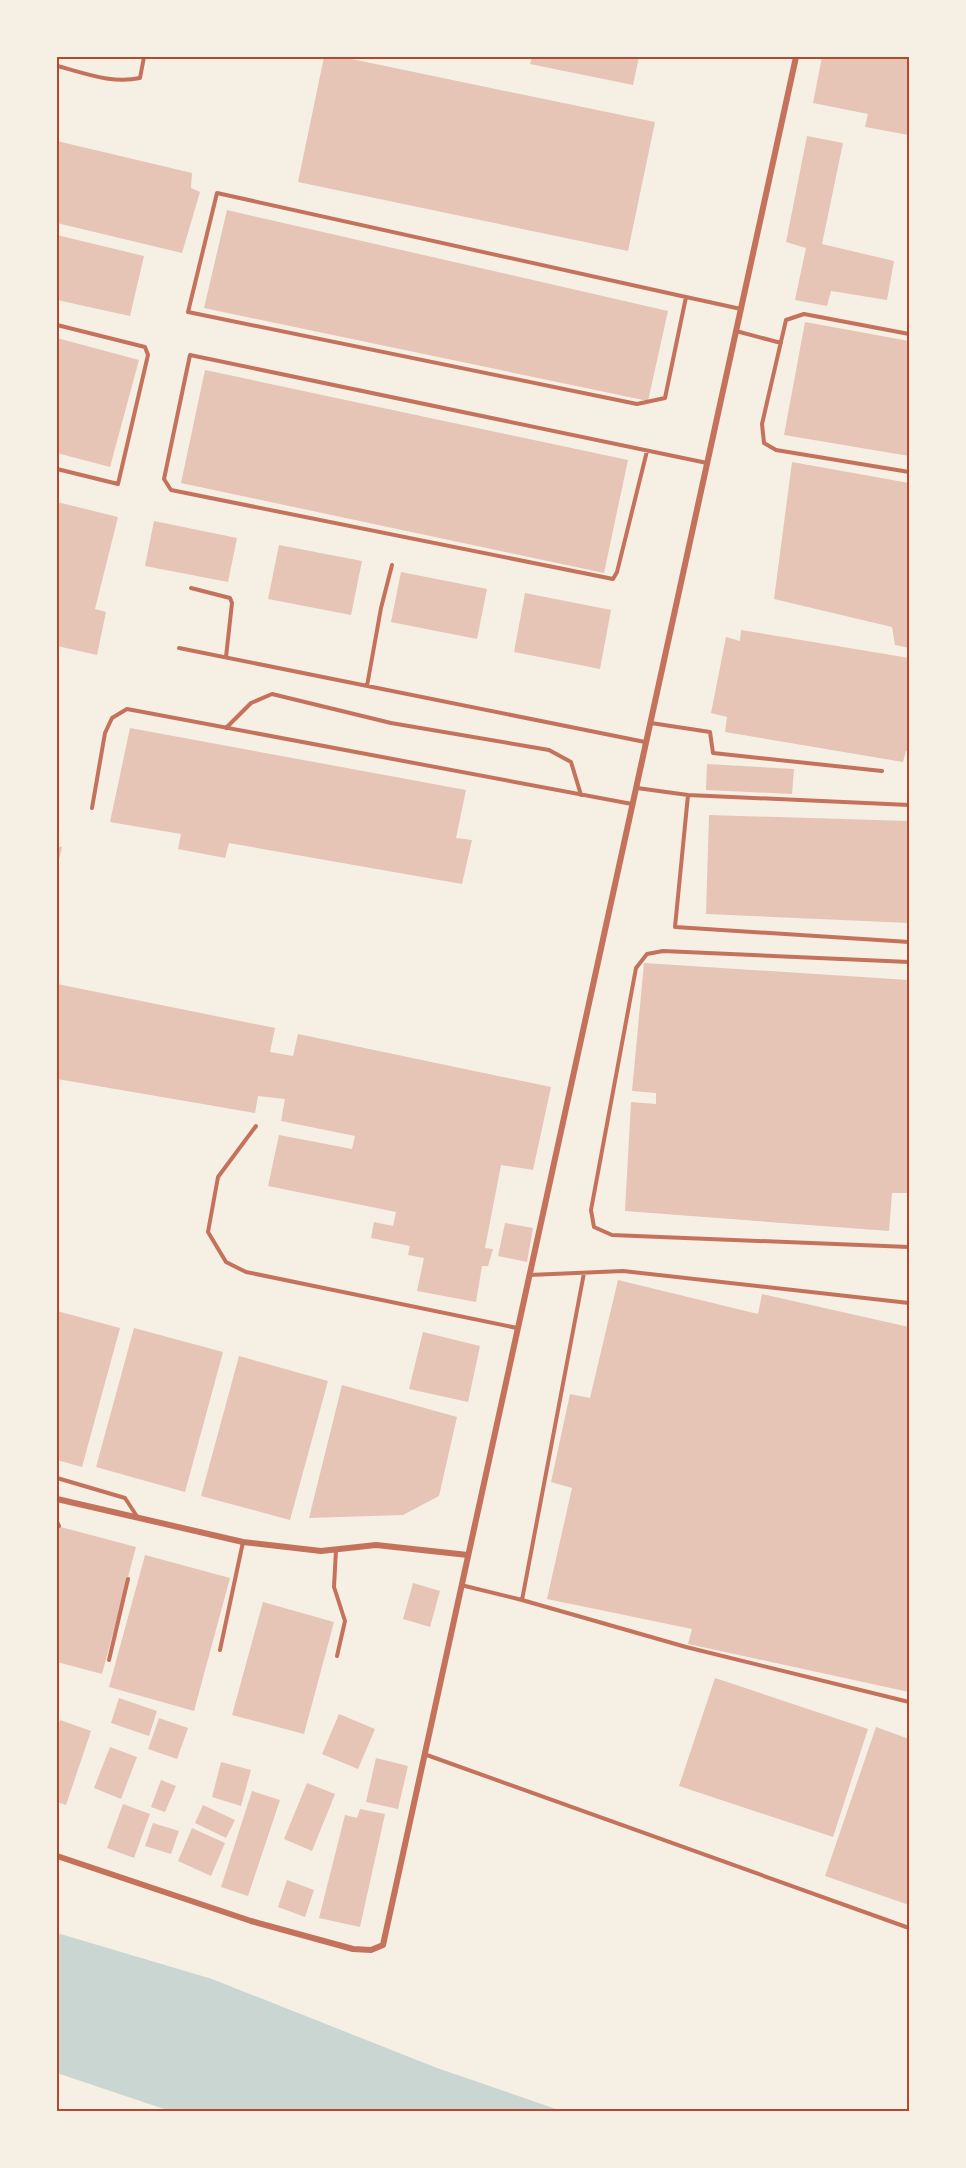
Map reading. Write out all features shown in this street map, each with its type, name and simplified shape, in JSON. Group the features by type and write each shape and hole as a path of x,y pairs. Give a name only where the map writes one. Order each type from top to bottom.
{"street":[{"path":"57,1856 251,1921 353,1949 371,1950 382,1945 796,57"},
{"path":"57,1499 243,1542 321,1551 376,1545 468,1555"}],"lane":[{"path":"57,66 101,78 124,81 140,78 144,57"},
{"path":"686,297 665,398 637,404 188,312 217,193 741,309"},
{"path":"909,334 804,314 786,320 762,424 764,444 776,450 909,472"},
{"path":"57,325 145,347 148,355 118,484 57,469"},
{"path":"736,331 781,343"},
{"path":"647,451 617,572 613,579 171,490 164,479 190,355 707,463"},
{"path":"367,686 381,608 392,565"},
{"path":"190,588 230,598 232,603 226,657"},
{"path":"179,648 646,742"},
{"path":"226,728 251,703 272,694 391,723 549,750 571,762 581,795"},
{"path":"92,808 105,733 112,718 127,709 633,804"},
{"path":"650,723 710,732 713,753 882,771"},
{"path":"636,788 688,795 909,805"},
{"path":"688,795 675,927 909,942"},
{"path":"909,962 663,951 647,954 636,968 591,1210 594,1227 612,1235 909,1247"},
{"path":"256,1126 218,1177 208,1232 226,1262 246,1272 518,1328"},
{"path":"530,1275 623,1271 909,1303"},
{"path":"522,1600 584,1273"},
{"path":"57,1478 125,1497 139,1518"},
{"path":"220,1650 243,1542"},
{"path":"336,1549 334,1587 345,1621 337,1656"},
{"path":"109,1660 128,1579"},
{"path":"461,1585 686,1647 909,1702"},
{"path":"424,1754 909,1928"}],"shaded area":[{"path":"57,1933 212,1979 437,2068 562,2111 170,2111 57,2073"}],"building":[{"path":"324,57 342,57 655,122 628,251 298,182"},
{"path":"532,57 639,57 633,85 530,64"},
{"path":"822,57 909,57 909,135 865,127 868,114 813,103"},
{"path":"807,136 843,143 822,244 894,261 887,300 831,291 827,306 795,300 806,248 786,242"},
{"path":"57,141 192,173 191,188 200,192 182,253 57,223"},
{"path":"227,210 668,311 648,401 204,308"},
{"path":"57,235 144,256 130,316 57,300"},
{"path":"805,322 909,341 909,456 784,435"},
{"path":"57,338 139,360 110,467 57,453"},
{"path":"205,370 628,460 604,573 181,483"},
{"path":"792,462 909,483 909,648 895,645 892,627 774,599"},
{"path":"57,502 118,517 95,609 106,612 97,655 57,646"},
{"path":"154,521 237,538 228,582 145,566"},
{"path":"279,545 362,561 351,615 268,599"},
{"path":"401,572 487,589 477,639 391,622"},
{"path":"525,593 611,610 600,669 514,652"},
{"path":"741,630 909,658 909,751 906,751 903,762 725,732 727,717 711,713 726,637 740,641"},
{"path":"130,728 466,790 456,838 472,840 462,884 229,843 225,858 178,849 181,834 110,822"},
{"path":"707,764 794,769 792,794 706,790"},
{"path":"709,815 909,821 909,923 706,914"},
{"path":"57,846 62,847 58,865 57,865"},
{"path":"644,963 909,980 909,1193 892,1193 889,1231 625,1211 631,1102 656,1104 656,1093 632,1091"},
{"path":"57,984 275,1028 270,1052 293,1056 298,1034 551,1087 533,1170 501,1165 485,1248 493,1249 488,1266 482,1266 476,1302 417,1291 424,1258 408,1255 410,1246 371,1238 374,1222 393,1226 396,1212 268,1186 279,1135 352,1149 355,1136 281,1121 285,1099 258,1096 255,1113 57,1079"},
{"path":"505,1223 533,1228 527,1262 498,1256"},
{"path":"618,1280 758,1314 762,1294 909,1327 909,1692 688,1644 692,1629 547,1599 572,1488 551,1482 570,1394 590,1398"},
{"path":"57,1311 120,1328 82,1467 57,1460"},
{"path":"134,1328 223,1352 185,1492 96,1467"},
{"path":"423,1332 480,1346 468,1402 409,1389"},
{"path":"239,1356 328,1381 290,1520 201,1496"},
{"path":"342,1385 457,1417 439,1496 403,1515 309,1518"},
{"path":"57,1526 136,1547 102,1674 57,1662"},
{"path":"145,1555 230,1578 194,1711 109,1687"},
{"path":"413,1583 440,1591 430,1627 403,1619"},
{"path":"263,1602 334,1622 304,1734 232,1715"},
{"path":"715,1678 868,1729 833,1837 679,1786"},
{"path":"119,1698 157,1711 149,1736 111,1723"},
{"path":"339,1714 375,1729 358,1769 322,1754"},
{"path":"159,1718 188,1728 177,1759 148,1749"},
{"path":"60,1720 91,1731 66,1805 57,1802 57,1729"},
{"path":"876,1727 909,1739 909,1905 825,1876"},
{"path":"110,1747 137,1757 121,1799 94,1788"},
{"path":"376,1758 408,1766 398,1809 366,1802"},
{"path":"221,1762 251,1770 241,1806 212,1797"},
{"path":"161,1780 176,1786 165,1812 151,1807"},
{"path":"307,1783 335,1794 312,1851 284,1839"},
{"path":"252,1791 280,1800 248,1896 221,1887"},
{"path":"123,1804 150,1814 134,1858 107,1848"},
{"path":"203,1805 235,1820 226,1838 195,1823"},
{"path":"360,1809 385,1814 360,1927 319,1918 345,1815 357,1818"},
{"path":"153,1823 179,1831 171,1854 145,1846"},
{"path":"192,1828 225,1843 211,1876 178,1861"},
{"path":"287,1880 314,1890 305,1917 278,1907"}]}
